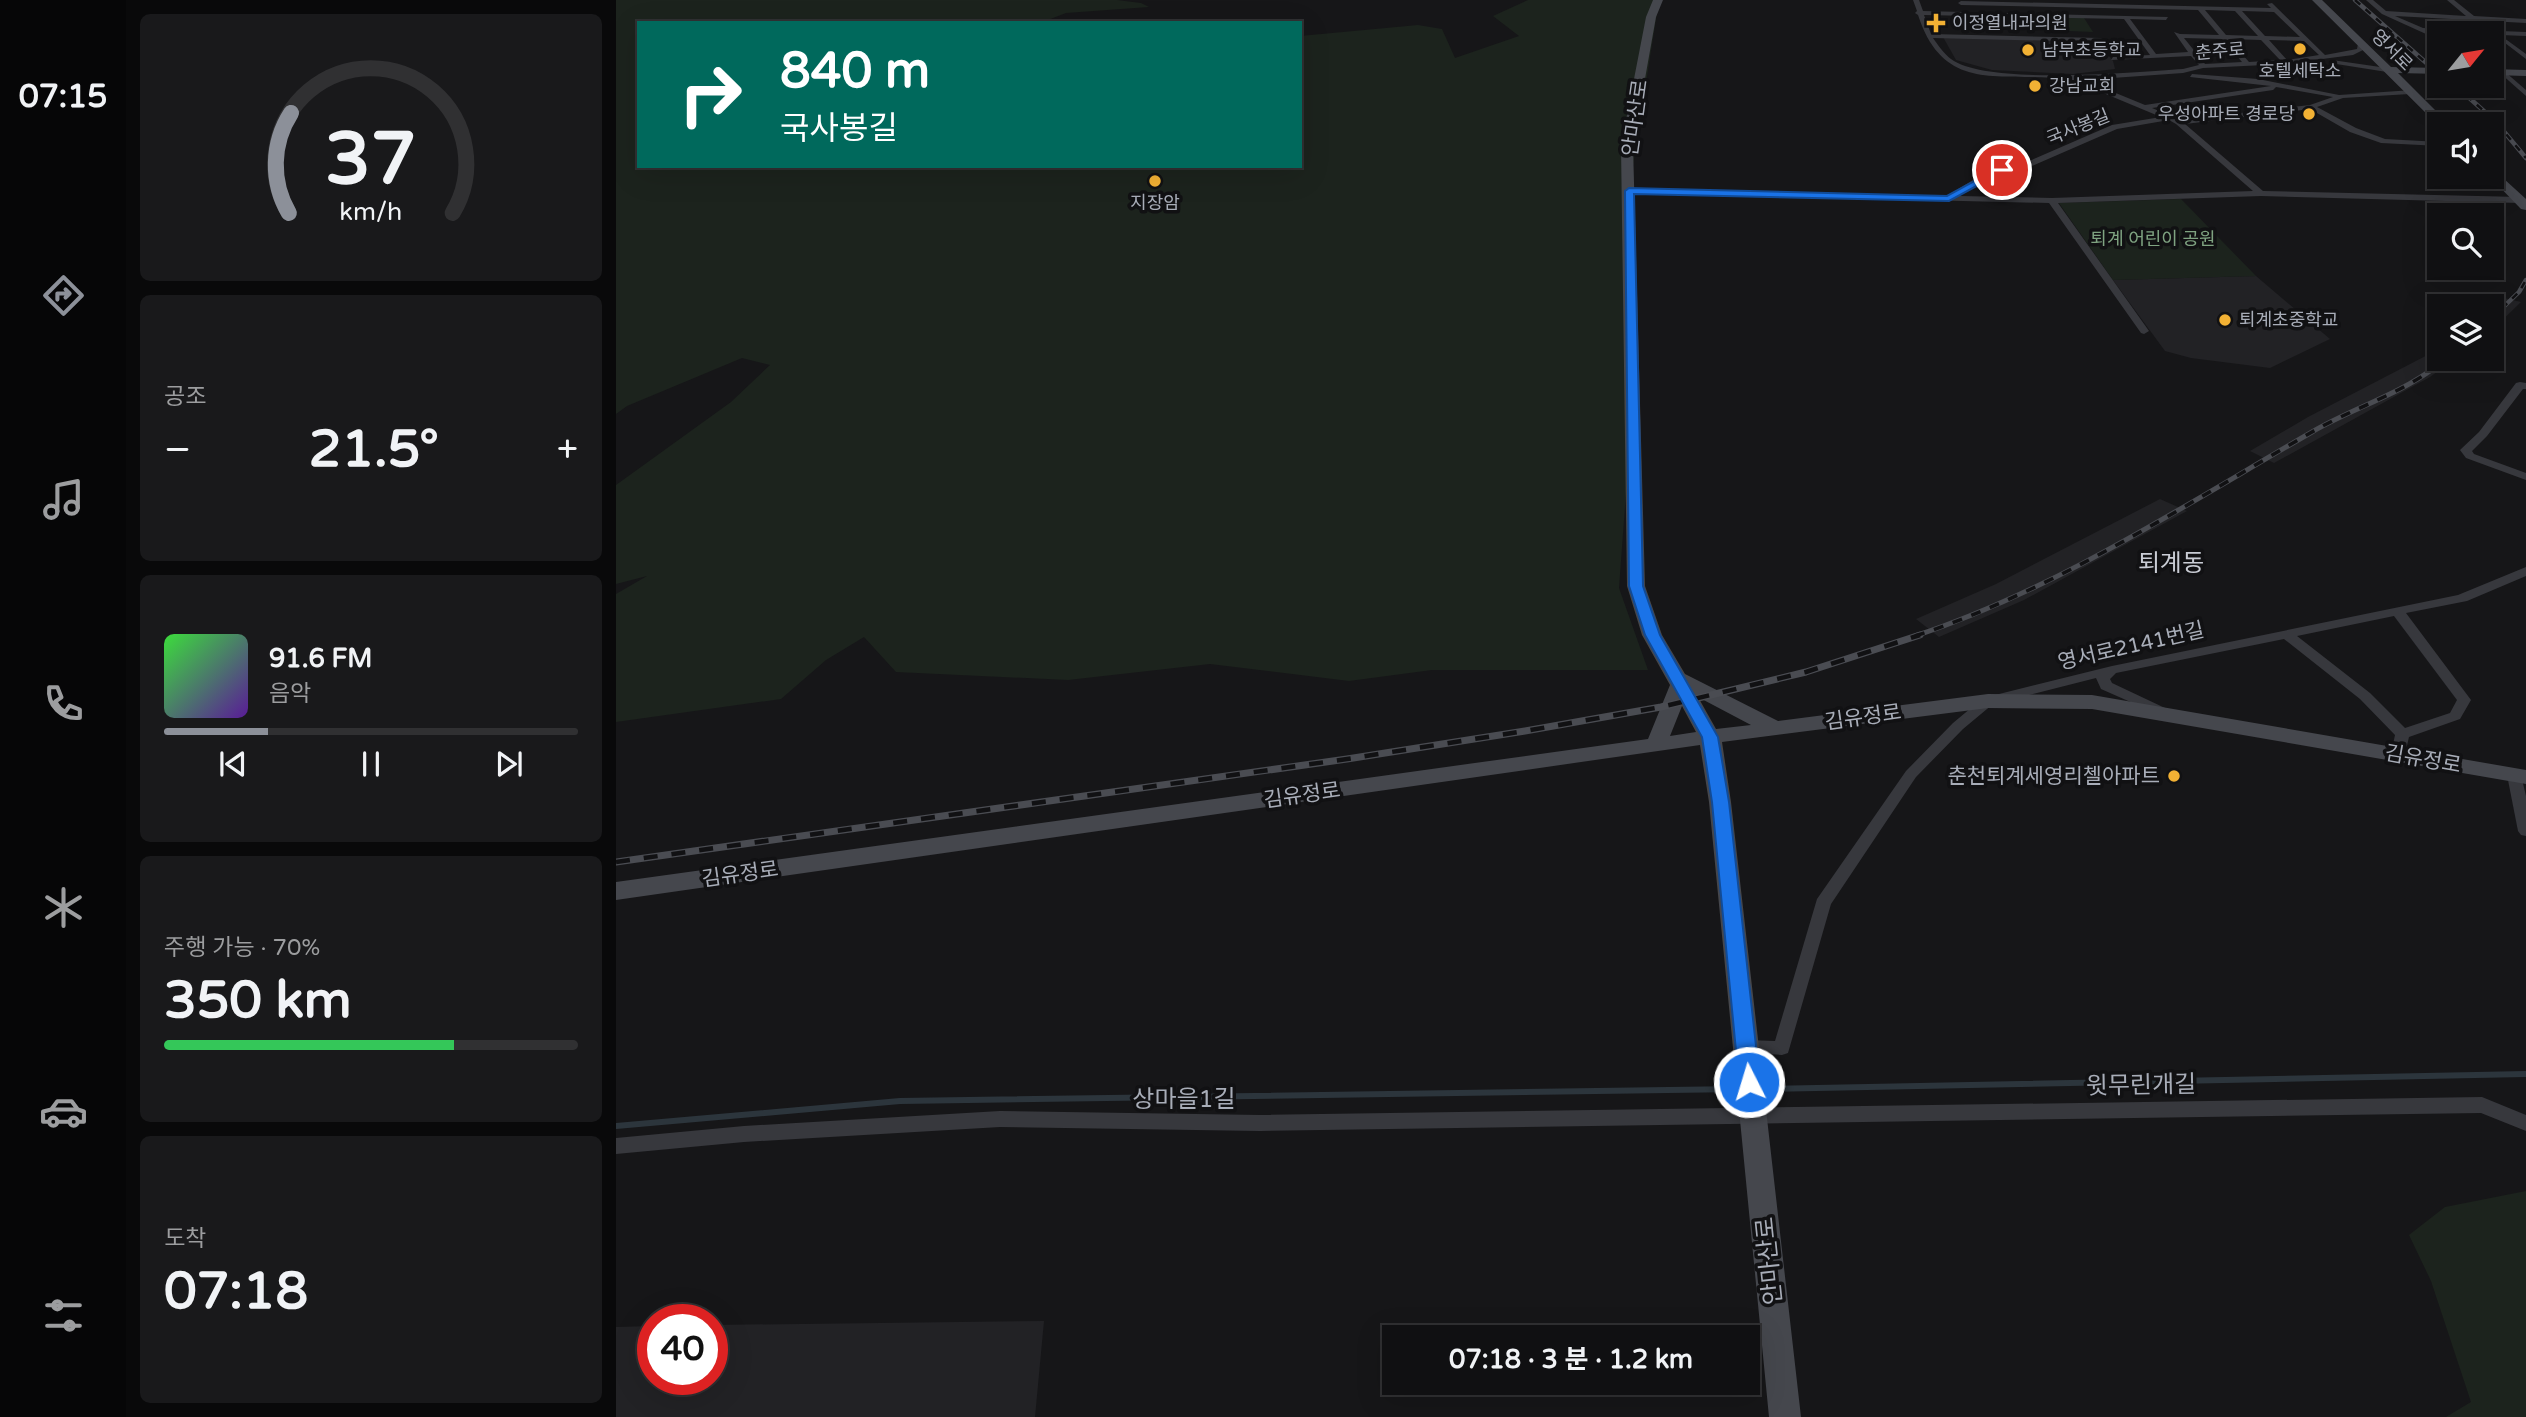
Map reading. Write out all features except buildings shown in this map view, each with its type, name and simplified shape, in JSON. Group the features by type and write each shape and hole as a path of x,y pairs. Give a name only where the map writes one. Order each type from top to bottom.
{"street":[{"name":"안마산로","path":"1658,0 1651,17 1627,146 1636,586 1652,635 1710,737 1722,815 1785,1417"},
{"name":"춘주로","path":"1916,0 1918,13 1928,36 1947,60 1963,68 1992,74 2076,78 2183,71 2203,66 2248,65 2324,57 2356,52 2361,48 2361,44"},
{"path":"2153,0 2203,66"},
{"path":"2267,0 2274,10 2324,57"},
{"name":"영서로","path":"2317,0 2431,112"},
{"path":"2369,0 2384,13 2427,33"},
{"path":"2450,0 2477,21"},
{"path":"1975,37 1961,2 2274,10"},
{"path":"2052,3 2058,16"},
{"path":"2200,9 2248,65"},
{"path":"2237,9 2285,62 2333,62 2387,69 2427,71"},
{"path":"1918,13 2166,18"},
{"path":"2384,13 2526,21"},
{"path":"2002,15 2011,38"},
{"path":"2035,16 2046,38"},
{"path":"2088,17 2094,26"},
{"path":"2126,18 2154,56"},
{"path":"2420,30 2427,30"},
{"path":"2504,33 2526,34"},
{"path":"1928,36 2100,37 2113,59 2126,73"},
{"path":"2179,36 2303,39"},
{"path":"2504,40 2526,57"},
{"path":"2504,44 2526,45"},
{"path":"2113,59 2193,54"},
{"path":"2183,71 2270,112"},
{"path":"2504,72 2526,73"},
{"path":"2192,75 2258,81 2342,96 2410,92"},
{"path":"2504,77 2526,94"},
{"name":"춘주로","path":"2076,78 2179,122 2261,192"},
{"path":"2143,107 2282,87"},
{"path":"2179,122 2311,107 2342,96"},
{"path":"2311,107 2354,130 2384,141 2427,143"},
{"name":"국사봉길","path":"1949,198 1984,177 2002,170 2022,167 2115,127 2170,118"},
{"path":"2504,185 2523,203"},
{"path":"1629,191 2052,201 2261,192 2523,203"},
{"path":"2052,201 2144,331"},
{"path":"2526,386 2520,385 2483,434 2466,450 2470,456 2526,477"},
{"name":"영서로2141번길","path":"1988,701 2112,670 2462,598 2526,571"},
{"path":"2285,633 2365,696 2400,744 2455,716 2464,700 2398,612"},
{"path":"2112,670 2103,678 2106,686 2167,714"},
{"path":"1656,745 1679,681 1776,729"},
{"path":"1746,1053 1782,1048 1823,903 1911,774 1958,726 1988,701"},
{"name":"김유정로","path":"616,891 1710,737 1988,701 2092,702 2400,744 2520,776"},
{"path":"2520,776 2526,831"},
{"name":"윗무린개길","path":"1753,1110 2482,1105 2526,1123"},
{"name":"상마을1길","path":"616,1146 744,1134 1000,1119 1260,1123 1753,1110"}],"shaded area":[{"name":"남부초등학교","path":"1943,37 2097,41 2113,61 2115,69 2073,74 1992,70 1956,60"},
{"name":"퇴계초중학교","path":"2256,276 2330,339 2270,368 2191,358 2165,351 2113,280"},
{"path":"2504,298 2521,302 2504,318"},
{"path":"2427,355 2427,371 2438,371 2274,463 2250,451 2308,417"},
{"path":"2160,499 2187,511 2024,600 1939,637 1916,619 1996,584"},
{"path":"1044,1321 1035,1417 616,1417 616,1327 637,1326 637,1395 728,1395 728,1325"}],"green space":[{"path":"616,0 1117,0 1141,3 1149,7 1066,13 1045,21 637,21 637,168 1302,168 1302,36 1418,25 1442,29 1455,58 1519,36 1493,16 1528,0 1659,0 1629,191 1627,479 1619,588 1648,670 1432,670 1349,681 1210,664 1068,680 896,672 864,637 826,660 781,699 616,722 616,594 647,576 616,584 616,485 731,402 770,365 742,358 627,406 616,414"},
{"path":"2040,18 2084,18 2093,32 2044,30"},
{"name":"퇴계 어린이 공원","path":"2181,199 2256,276 2113,280 2059,203"},
{"path":"2526,1191 2526,1417 2446,1417 2471,1402 2431,1281 2409,1235 2445,1207"}],"waterway":[{"path":"1760,1089 2526,1074"},
{"path":"616,1126 900,1101 1741,1089"}],"railway":[{"path":"2355,0 2427,64"},
{"path":"2469,98 2496,122 2526,158"},
{"path":"2504,306 2519,292 2526,280"},
{"path":"1915,636 1967,617 2069,570 2312,432 2430,371"},
{"path":"616,862 1347,759 1525,731 1661,707 1806,672 1920,635"}],"place":[{"name":"이정열내과의원","path":"1936,23"},
{"name":"호텔세탁소","path":"2300,49"},
{"name":"남부초등학교","path":"2028,50"},
{"name":"강남교회","path":"2035,86"},
{"name":"우성아파트 경로당","path":"2309,114"},
{"name":"지장암","path":"1155,181"},
{"name":"퇴계초중학교","path":"2225,320"},
{"name":"춘천퇴계세영리첼아파트","path":"2174,776"}],"district":[{"name":"퇴계동","path":"2171,563"}],"route":[{"path":"1749,1082 1720,802 1710,737 1652,635 1636,586 1629,191 1949,198 1984,177 2002,170"}]}
